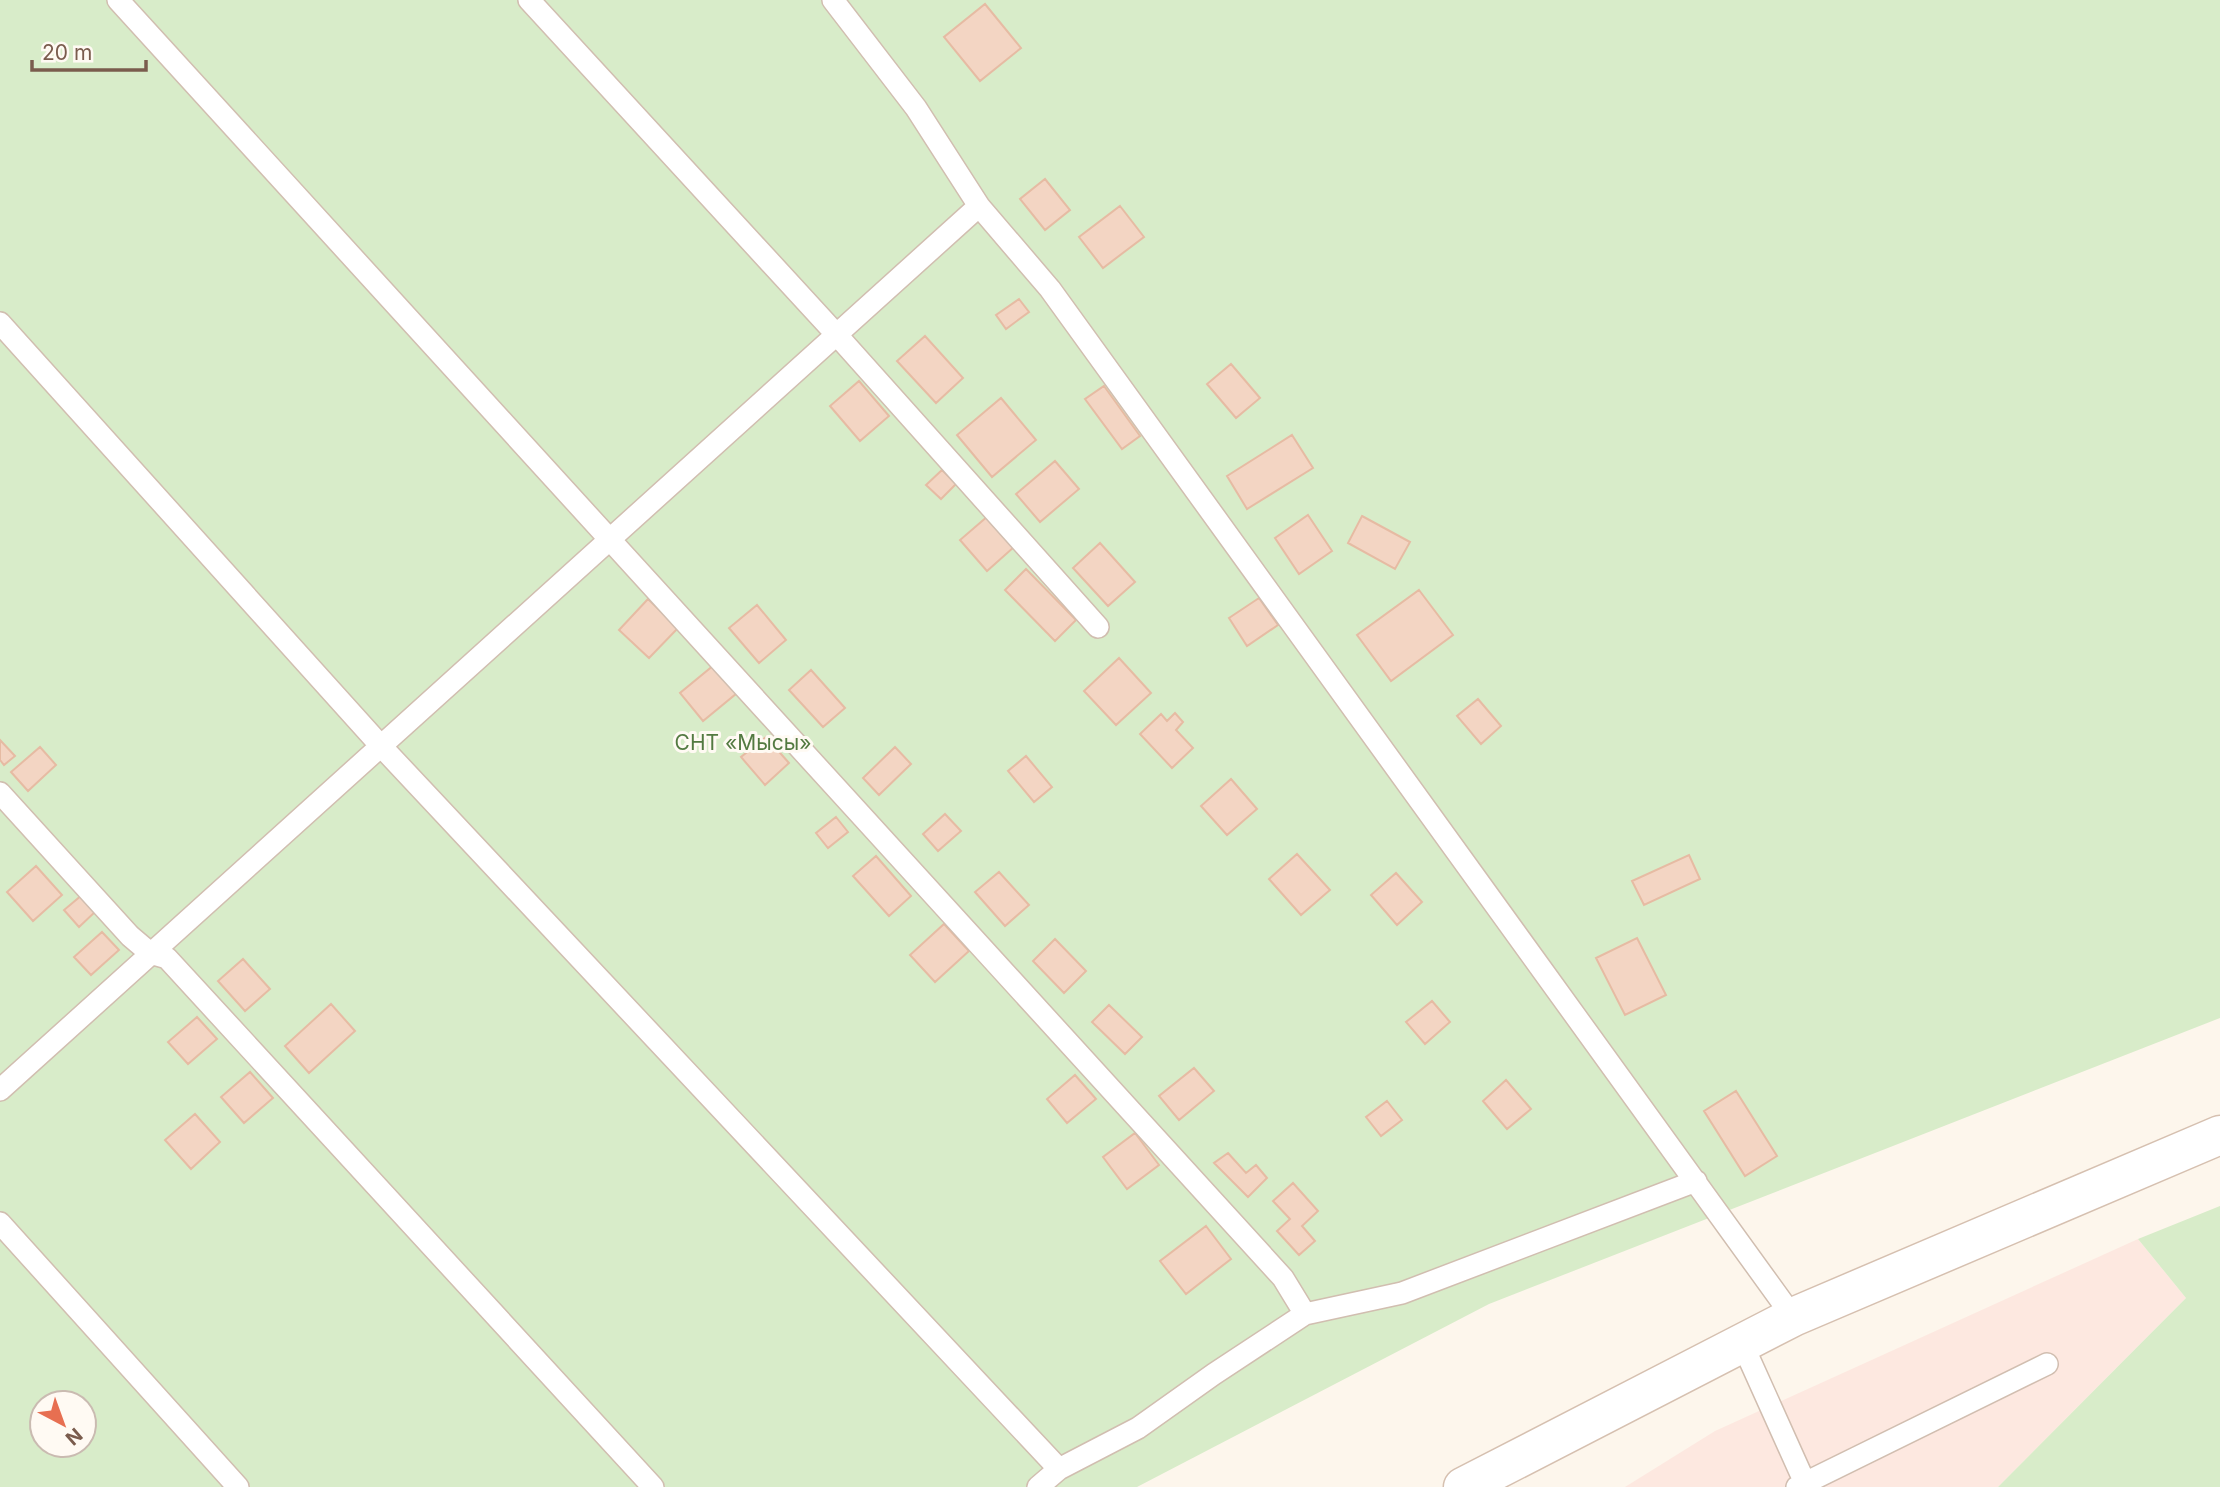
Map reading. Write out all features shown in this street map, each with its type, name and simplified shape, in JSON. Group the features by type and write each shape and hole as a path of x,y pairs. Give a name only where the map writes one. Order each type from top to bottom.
{"main road":[{"path":"1463,1487 1793,1317 2220,1135"}],"lane":[{"path":"118,0 1283,1278 1305,1314"},
{"path":"529,0 836,334 1098,627"},
{"path":"833,0 916,108 979,206 1050,289 1793,1317"},
{"path":"0,1090 979,206"},
{"path":"0,323 380,745 1059,1469"},
{"path":"0,793 130,936 150,953 167,958 653,1487"},
{"path":"1038,1487 1059,1469 1138,1429 1214,1374 1305,1314 1402,1293 1696,1181"},
{"path":"0,1223 238,1487"},
{"path":"1742,1343 1801,1485 2047,1364"}],"shaded area":[{"path":"2138,1239 2186,1298 1998,1487 1625,1487 1715,1431"}],"green space":[{"name":"СНТ «Мысы»","path":"0,0 2220,0 2220,1018 1489,1304 1137,1487 0,1487"},
{"path":"2220,1206 2220,1487 1998,1487 2186,1298 2138,1239"}],"building":[{"path":"985,4 1021,48 980,81 944,37"},
{"path":"1045,179 1070,210 1045,230 1020,199"},
{"path":"1120,206 1144,237 1103,268 1079,237"},
{"path":"1019,299 1029,312 1006,329 996,315"},
{"path":"925,336 963,378 936,403 897,361"},
{"path":"1231,364 1260,398 1236,418 1207,384"},
{"path":"859,381 889,416 860,441 830,406"},
{"path":"1104,386 1140,436 1122,449 1085,399"},
{"path":"1001,398 1036,440 992,477 957,435"},
{"path":"1292,435 1313,468 1247,509 1227,476"},
{"path":"1055,461 1079,489 1040,522 1016,494"},
{"path":"942,470 956,484 941,499 926,485"},
{"path":"1308,515 1332,551 1299,574 1275,538"},
{"path":"988,516 1014,547 987,571 960,540"},
{"path":"1362,516 1410,542 1395,569 1348,543"},
{"path":"1100,543 1135,582 1108,606 1073,568"},
{"path":"1026,569 1076,620 1055,641 1005,590"},
{"path":"1419,590 1453,635 1391,681 1357,635"},
{"path":"1259,598 1278,625 1247,646 1229,618"},
{"path":"648,599 678,628 649,658 619,630"},
{"path":"757,605 786,640 759,663 729,628"},
{"path":"1119,658 1151,693 1116,725 1084,691"},
{"path":"714,665 737,693 703,721 680,693"},
{"path":"811,670 845,708 823,727 789,690"},
{"path":"1478,699 1501,726 1481,744 1457,716"},
{"path":"1175,713 1183,722 1176,730 1193,748 1172,768 1140,734 1161,714 1167,721"},
{"path":"766,737 789,763 765,785 741,757"},
{"path":"0,740 15,756 4,765 0,760"},
{"path":"40,747 56,765 28,791 11,772"},
{"path":"895,747 911,764 879,795 863,778"},
{"path":"1026,756 1052,787 1034,802 1008,771"},
{"path":"1231,779 1257,809 1227,835 1201,806"},
{"path":"945,814 961,831 938,851 923,834"},
{"path":"836,817 848,832 828,848 816,833"},
{"path":"1297,854 1330,890 1301,915 1269,879"},
{"path":"1689,855 1700,879 1644,905 1632,881"},
{"path":"876,856 911,896 889,916 853,876"},
{"path":"36,866 62,895 33,921 7,892"},
{"path":"999,872 1029,905 1005,926 975,892"},
{"path":"1396,873 1422,902 1397,925 1371,895"},
{"path":"82,895 96,911 79,927 64,910"},
{"path":"944,924 969,951 935,982 910,955"},
{"path":"102,932 119,950 91,975 74,957"},
{"path":"1637,938 1666,995 1625,1015 1596,958"},
{"path":"1055,939 1086,971 1064,993 1033,961"},
{"path":"243,959 270,989 245,1011 218,981"},
{"path":"1432,1001 1450,1022 1425,1044 1406,1022"},
{"path":"331,1004 355,1031 309,1073 285,1046"},
{"path":"1109,1005 1142,1037 1125,1054 1092,1022"},
{"path":"197,1017 217,1039 188,1064 168,1042"},
{"path":"1194,1068 1214,1091 1179,1120 1159,1096"},
{"path":"250,1072 273,1098 244,1123 221,1097"},
{"path":"1075,1075 1096,1099 1067,1123 1047,1099"},
{"path":"1506,1080 1531,1109 1507,1129 1483,1101"},
{"path":"1736,1091 1777,1156 1745,1176 1704,1111"},
{"path":"1387,1101 1402,1120 1381,1136 1366,1117"},
{"path":"195,1114 220,1142 191,1169 165,1140"},
{"path":"1135,1133 1159,1165 1127,1189 1103,1157"},
{"path":"1228,1153 1246,1173 1256,1165 1267,1178 1248,1197 1214,1163"},
{"path":"1293,1183 1318,1211 1302,1226 1315,1241 1299,1255 1277,1231 1290,1219 1273,1201"},
{"path":"1206,1226 1231,1259 1186,1294 1160,1261"}]}
